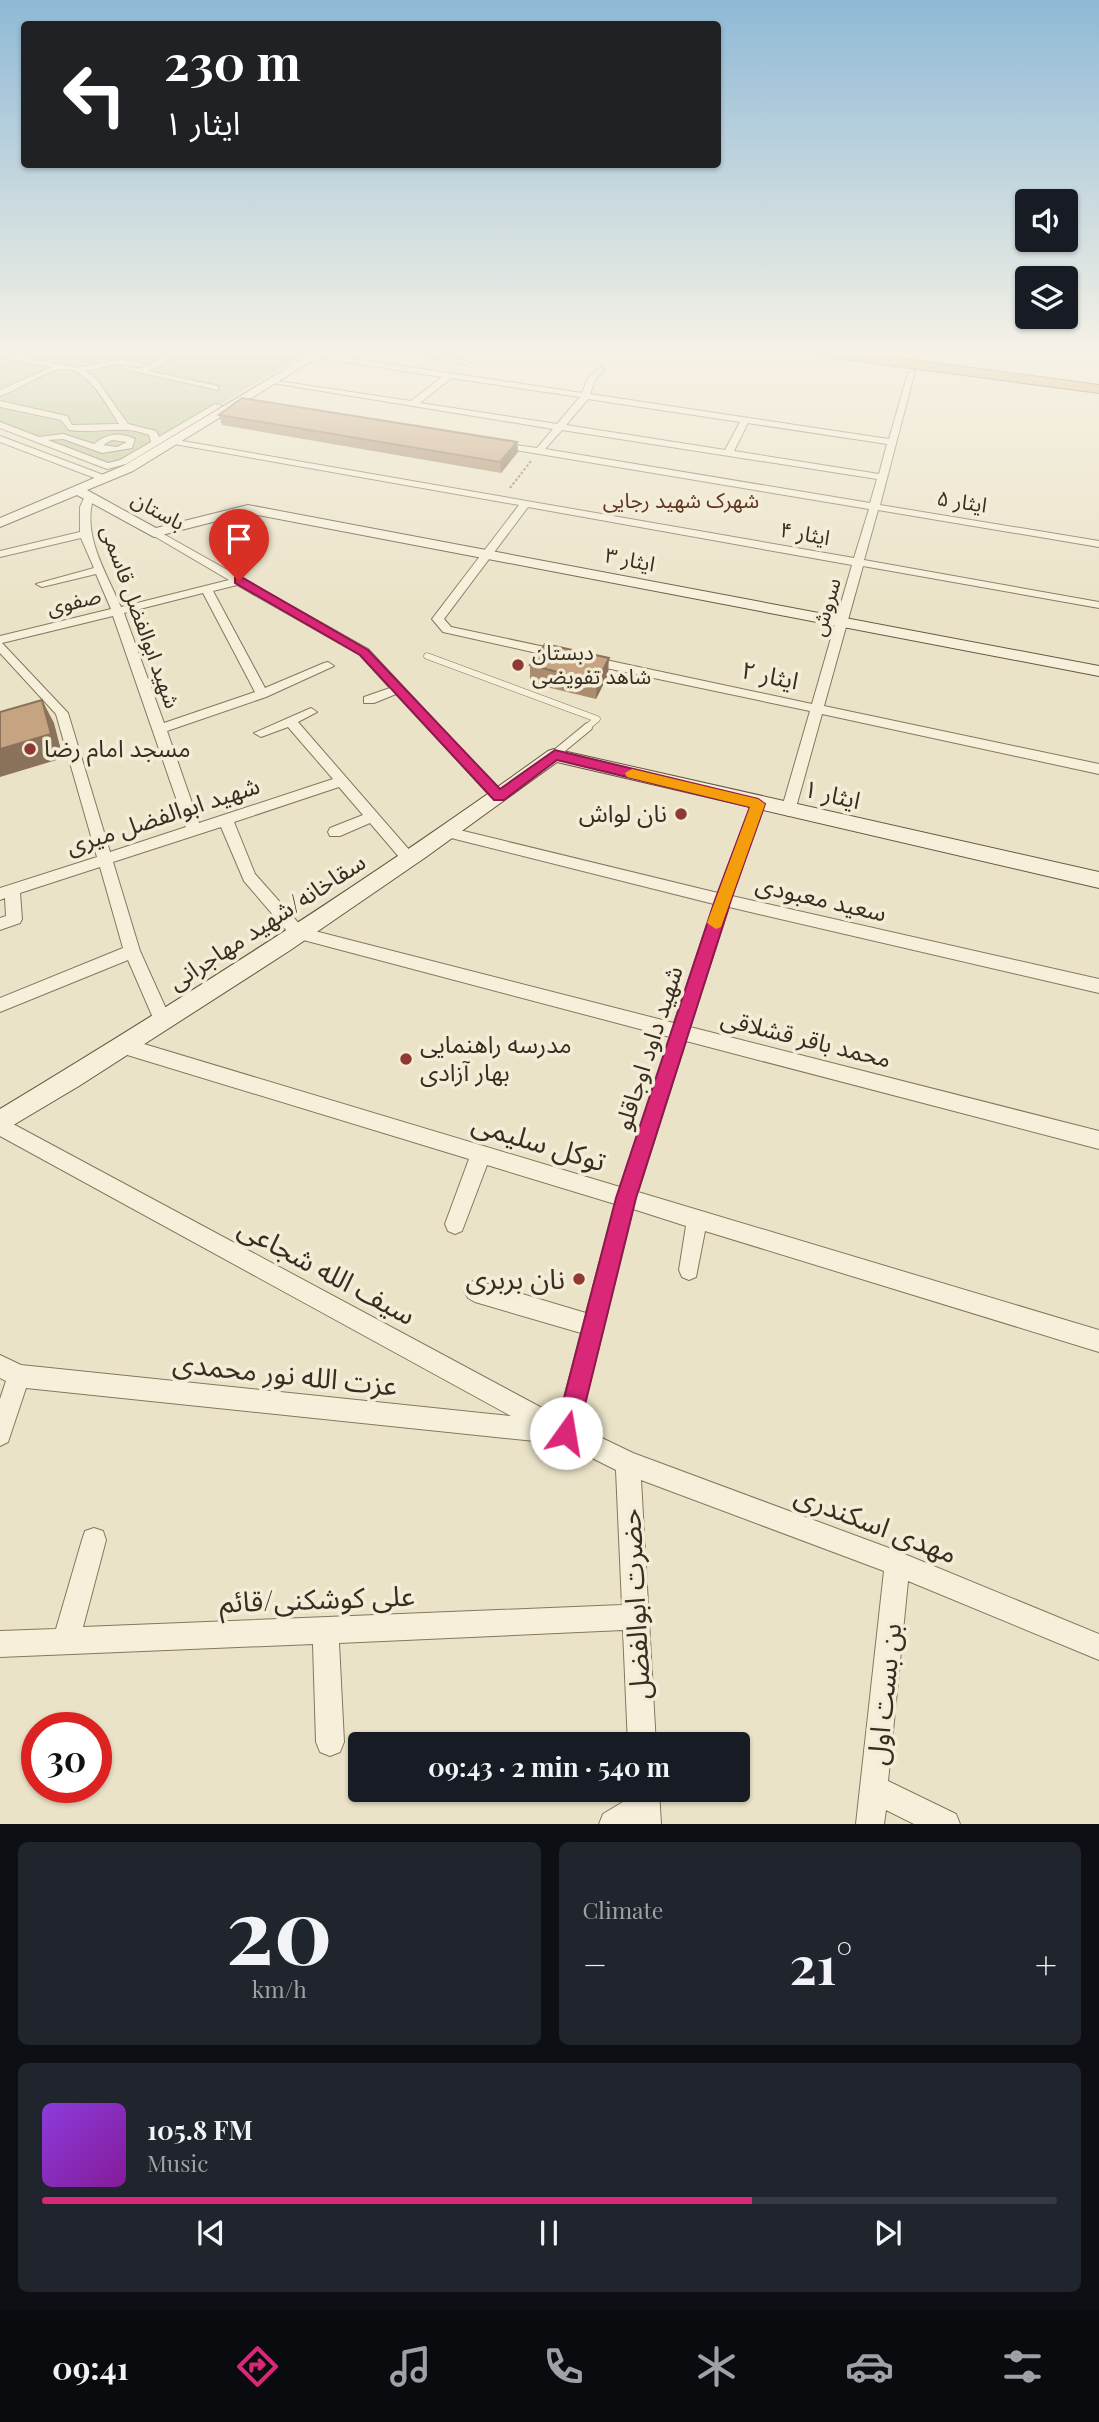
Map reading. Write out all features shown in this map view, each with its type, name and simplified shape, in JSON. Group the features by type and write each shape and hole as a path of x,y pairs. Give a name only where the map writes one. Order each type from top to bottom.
{"street":[{"path":"32,437 107,466 123,462 166,437"},
{"path":"40,440 60,437"},
{"path":"61,437 102,450 125,448 139,453"},
{"path":"102,450 98,445 100,442 115,437"},
{"path":"122,437 132,441 125,448"},
{"path":"156,437 156,443"},
{"path":"0,523 83,493 103,478 129,468 180,437"},
{"path":"539,451 552,437"},
{"path":"626,437 882,477"},
{"path":"728,453 736,437"},
{"path":"858,437 892,442"},
{"name":"سروش","path":"788,811 893,437"},
{"path":"0,439 103,478"},
{"name":"ایثار ۴","path":"174,441 1099,605"},
{"name":"ایثار ۵","path":"484,442 1099,544"},
{"name":"باستان","path":"83,493 364,653 499,797"},
{"name":"شهید ابوالفضل قاسمی","path":"83,493 85,534 118,611 194,830"},
{"path":"487,554 526,503"},
{"name":"ایثار ۳","path":"154,533 248,509 1099,671"},
{"path":"0,554 85,534"},
{"name":"ایثار ۲","path":"487,554 438,619 447,630 1099,769"},
{"path":"42,584 100,570"},
{"name":"صفوی","path":"0,640 239,581"},
{"path":"206,589 262,694"},
{"path":"0,646 56,715 132,951 163,1022"},
{"path":"160,730 262,694 328,666"},
{"path":"369,700 398,689"},
{"path":"261,733 311,712"},
{"path":"290,721 410,860"},
{"name":"سقاخانه/شهید مهاجرانی","path":"0,1124 163,1022 410,860 555,755"},
{"name":"ایثار ۱","path":"555,755 788,811 1099,880"},
{"name":"شهید ابوالفضل میری","path":"6,892 340,782"},
{"name":"شهید داود اوجاقلو","path":"566,1433 626,1198 723,900 758,804"},
{"path":"335,832 372,817"},
{"path":"225,820 249,877 298,933"},
{"name":"سعید معبودی","path":"451,832 723,900 1099,986"},
{"path":"0,924 14,919 6,892"},
{"name":"محمد باقر قشلاقی","path":"298,933 1099,1140"},
{"path":"0,1005 132,951"},
{"name":"توکل سلیمی","path":"124,1046 1099,1341"},
{"name":"سیف الله شجاعی","path":"0,1124 566,1433 628,1463"},
{"path":"455,1224 481,1154"},
{"path":"689,1270 697,1220"},
{"path":"475,1291 592,1326"},
{"path":"0,1434 9,1371"},
{"name":"عزت الله نور محمدی","path":"9,1371 566,1433"},
{"name":"مهدی اسکندری","path":"628,1463 897,1564 1099,1647"},
{"name":"حضرت ابوالفضل","path":"628,1463 641,1732"},
{"path":"66,1641 94,1540"},
{"name":"بن بست اول","path":"870,1824 897,1564"},
{"name":"علی کوشکنی/قائم","path":"0,1644 636,1617"},
{"path":"325,1630 330,1742"},
{"path":"874,1789 946,1824"},
{"path":"613,1824 646,1806"}],"lane":[{"path":"428,656 597,719 555,755"}],"path":[{"path":"501,499 539,451"}],"green space":[{"path":"24,437 167,437 119,466 105,468"}],"building":[{"path":"351,437 486,437 517,442 500,462"},
{"path":"545,644 609,658 597,682 530,665"},
{"path":"42,700 51,734 0,749 0,712"}],"slow traffic":[{"path":"632,773 758,804 716,923"}],"place":[{"name":"دبستان شاهد تفویضی","path":"518,665"},
{"name":"مسجد امام رضا","path":"30,749"},
{"name":"نان لواش","path":"681,814"},
{"name":"مدرسه راهنمایی بهار آزادی","path":"406,1059"},
{"name":"نان بربری","path":"579,1279"}],"district":[{"name":"شهرک شهید رجایی","path":"681,501"}],"route":[{"path":"239,581 364,653 499,797 555,755 758,804 723,900 626,1198 566,1433"}]}
